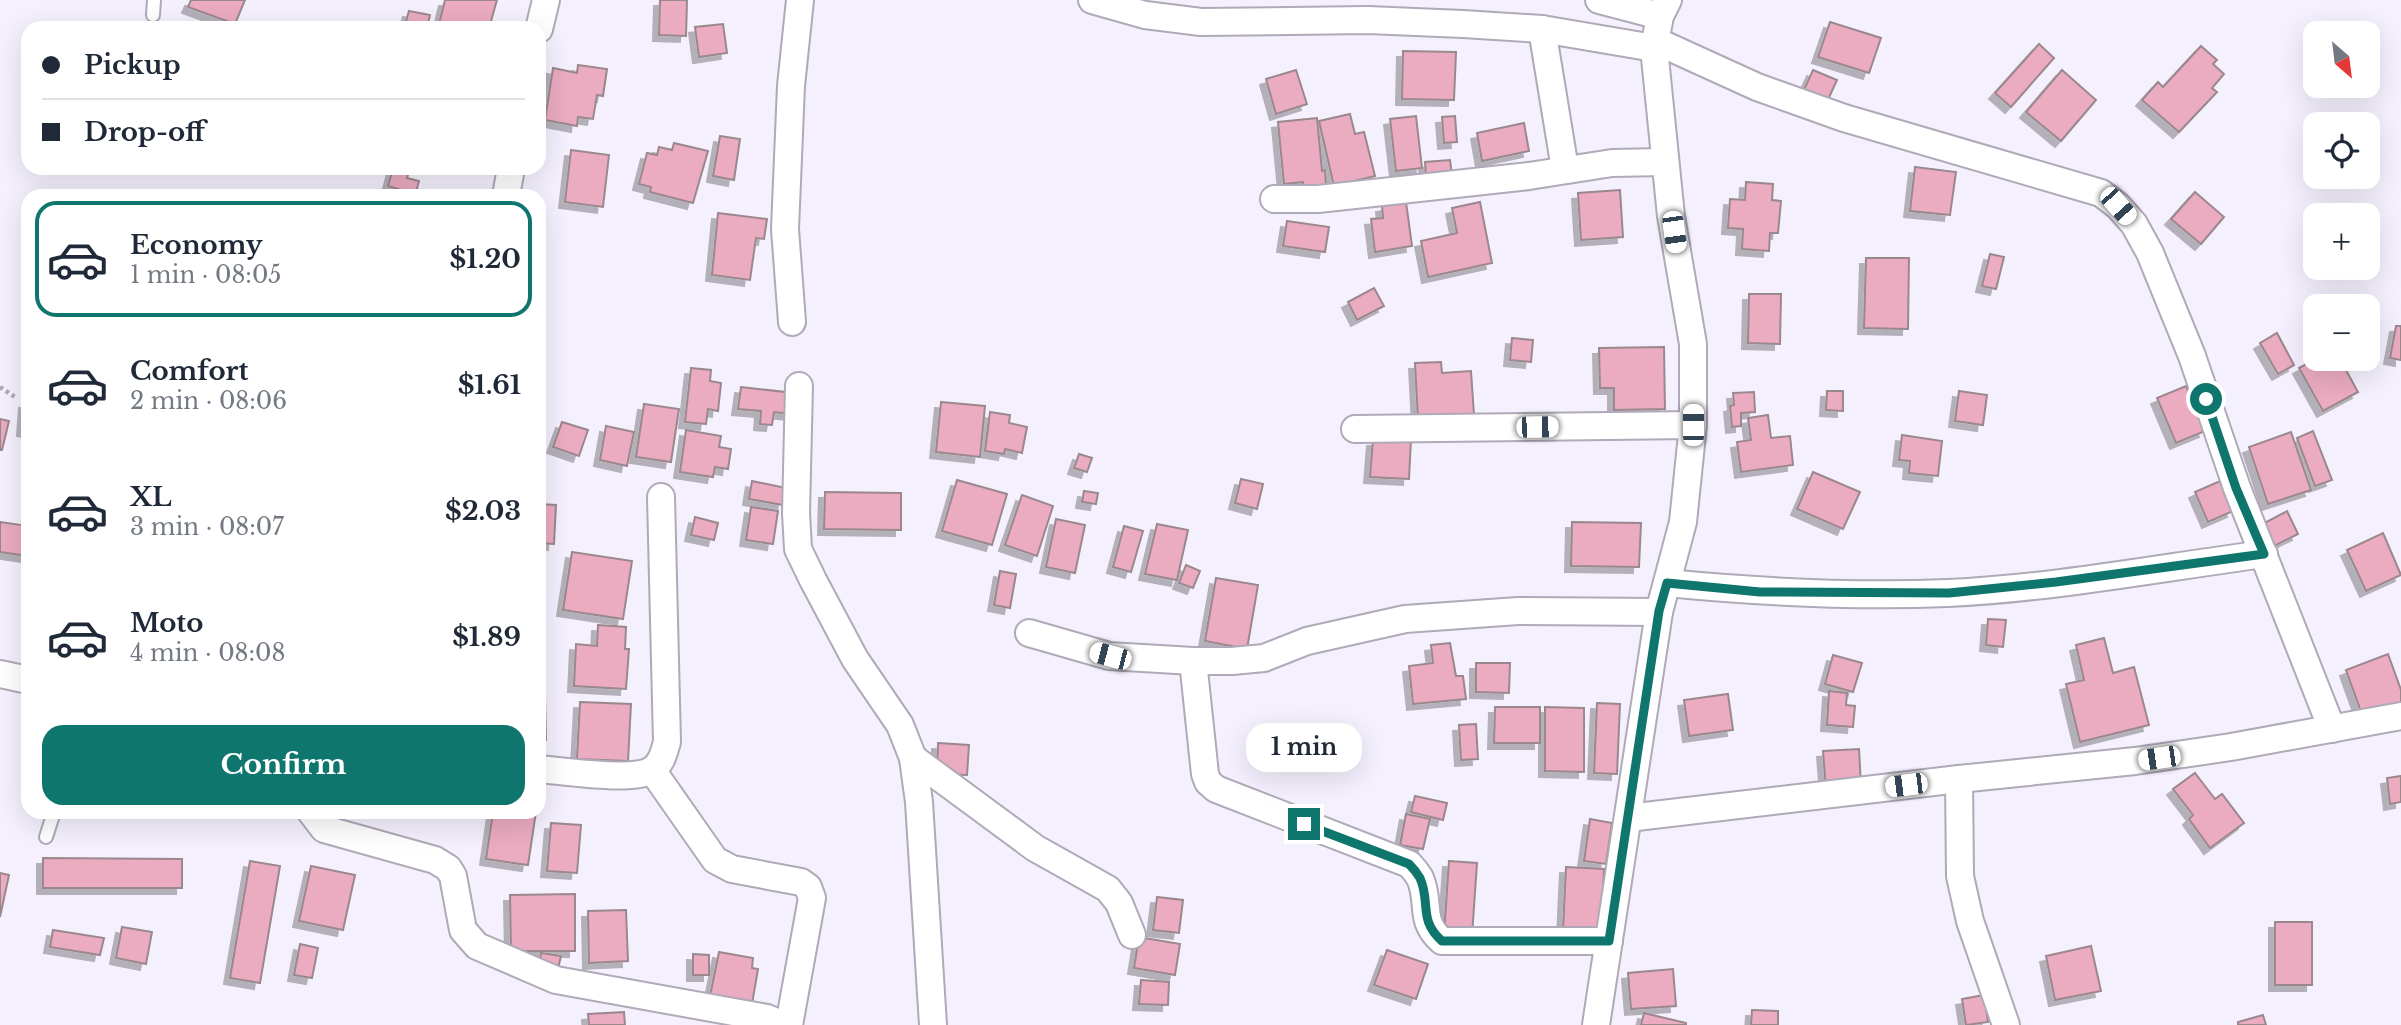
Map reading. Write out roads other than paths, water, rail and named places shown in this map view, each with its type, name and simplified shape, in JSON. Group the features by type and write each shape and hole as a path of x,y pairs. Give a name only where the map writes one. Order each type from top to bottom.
{"street":[{"path":"541,21 545,0"},
{"path":"792,322 785,229 791,86 800,0"},
{"path":"1092,0 1145,15 1201,22 1368,20 1542,29 1659,26"},
{"path":"1599,0 1659,26 1757,87 1844,118 2101,193 2118,206 2134,224 2155,266 2192,356 2236,488 2332,729"},
{"path":"1596,1025 1659,611 1683,522 1693,425 1693,344 1665,162 1659,26"},
{"path":"1542,29 1565,169"},
{"path":"1274,199 1318,199 1529,176 1612,163 1665,162"},
{"path":"799,386 796,513 798,549 855,659 900,725 913,758 919,802 933,1025"},
{"path":"1355,429 1693,425"},
{"path":"546,770 635,776 652,770 662,759 667,742 661,497"},
{"path":"1667,583 1760,592 1949,593 2056,582 2264,554"},
{"path":"1029,633 1110,656 1193,662 1264,658 1307,641 1405,619 1518,611 1659,611"},
{"path":"1193,662 1208,782 1216,789 1409,864 1419,876 1426,920 1432,932 1442,941 1609,941"},
{"path":"0,674 21,678"},
{"path":"1629,818 2135,761 2401,716"},
{"path":"913,758 1035,848 1108,889 1119,903 1132,935"},
{"path":"316,819 324,829 435,860 448,868 453,876 463,930 477,946 556,979 767,1018 787,1025 812,898 808,887 801,882 732,869 715,860 652,770"},
{"path":"1959,779 1960,876 1970,921 2006,1025"}],"lane":[{"path":"153,15 154,0"},
{"path":"46,837 52,819"}]}
